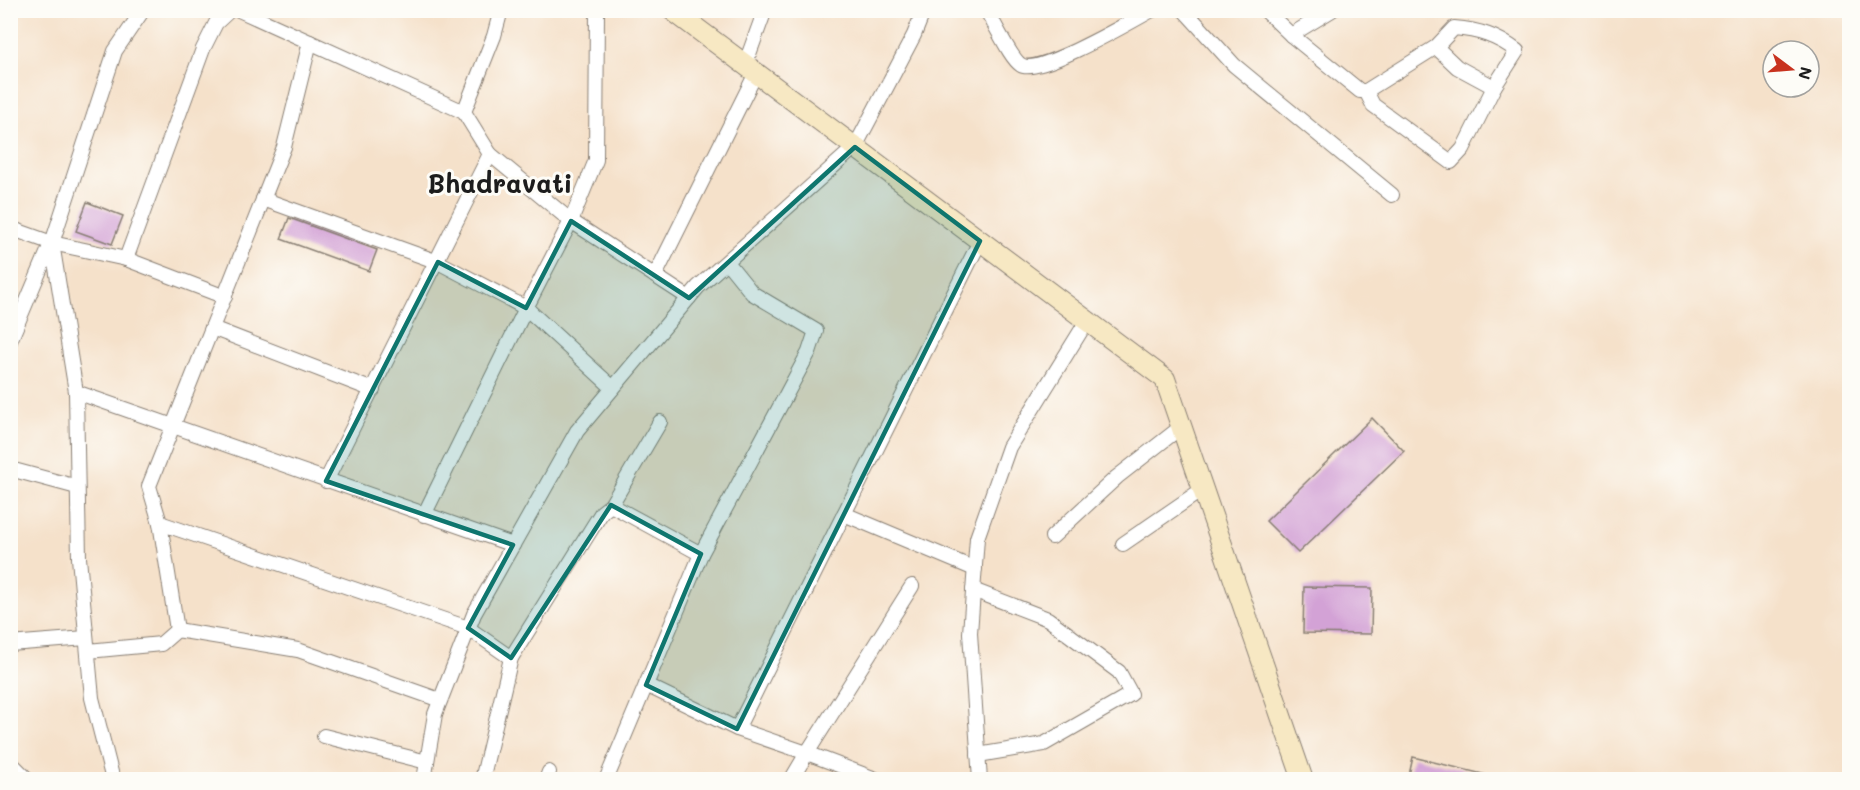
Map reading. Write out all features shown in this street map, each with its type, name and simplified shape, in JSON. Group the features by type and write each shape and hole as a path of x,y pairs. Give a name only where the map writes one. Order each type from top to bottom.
{"street":[{"path":"10,341 52,243 116,51 143,10"},
{"path":"126,260 203,49 216,23 230,10"},
{"path":"239,10 464,112 490,154 572,221 689,298"},
{"path":"464,112 495,36 501,10"},
{"path":"424,515 526,308 572,221 596,160 597,10"},
{"path":"672,10 1165,379 1303,780"},
{"path":"656,276 750,69 765,10"},
{"path":"424,780 435,714 474,614 577,431 698,287 855,147 914,35 924,10"},
{"path":"987,10 1007,47 1021,65 1031,68 1054,61 1152,10"},
{"path":"1184,10 1234,65 1392,195"},
{"path":"1264,10 1360,91 1366,91 1436,47 1454,27 1474,29 1503,40 1517,51 1494,87 1463,149 1451,162 1372,105 1366,91"},
{"path":"1291,35 1332,10"},
{"path":"177,630 160,523 149,486 284,147 310,42"},
{"path":"1436,47 1457,67 1494,87"},
{"path":"326,481 438,262 490,154"},
{"path":"263,199 438,262 526,308 613,388"},
{"path":"10,228 52,243 126,260 225,297"},
{"path":"736,729 980,241"},
{"path":"52,243 76,392 79,558 92,698 113,780"},
{"path":"606,780 701,554 809,352 816,331 752,293 727,262"},
{"path":"980,780 970,633 977,538 1009,447 1087,321"},
{"path":"212,328 373,390"},
{"path":"76,392 513,545"},
{"path":"482,780 512,658 602,512 611,505 660,422"},
{"path":"1052,537 1117,477 1182,427"},
{"path":"10,470 77,487"},
{"path":"1123,544 1203,489"},
{"path":"611,505 701,554"},
{"path":"844,514 975,569"},
{"path":"160,523 468,628 512,658"},
{"path":"791,780 912,586"},
{"path":"973,590 1048,620 1119,672 1131,694 1044,744 978,755"},
{"path":"10,644 161,644 177,630"},
{"path":"177,630 298,650 440,700"},
{"path":"646,685 736,729 878,780"},
{"path":"324,736 427,762"},
{"path":"10,762 28,780"}],"highlighted area":[{"path":"855,147 980,241 737,729 646,685 701,554 611,505 511,658 468,628 513,545 326,481 438,262 526,308 571,221 689,298"}],"building":[{"path":"87,202 123,216 112,244 76,231"},
{"path":"289,218 377,250 369,271 281,239"},
{"path":"1372,418 1404,451 1298,553 1266,521"},
{"path":"1304,587 1372,588 1371,634 1303,633"},
{"path":"1413,757 1487,775 1487,780 1430,780 1409,775"}],"district":[{"name":"Bhadravati","path":"500,183"}]}
